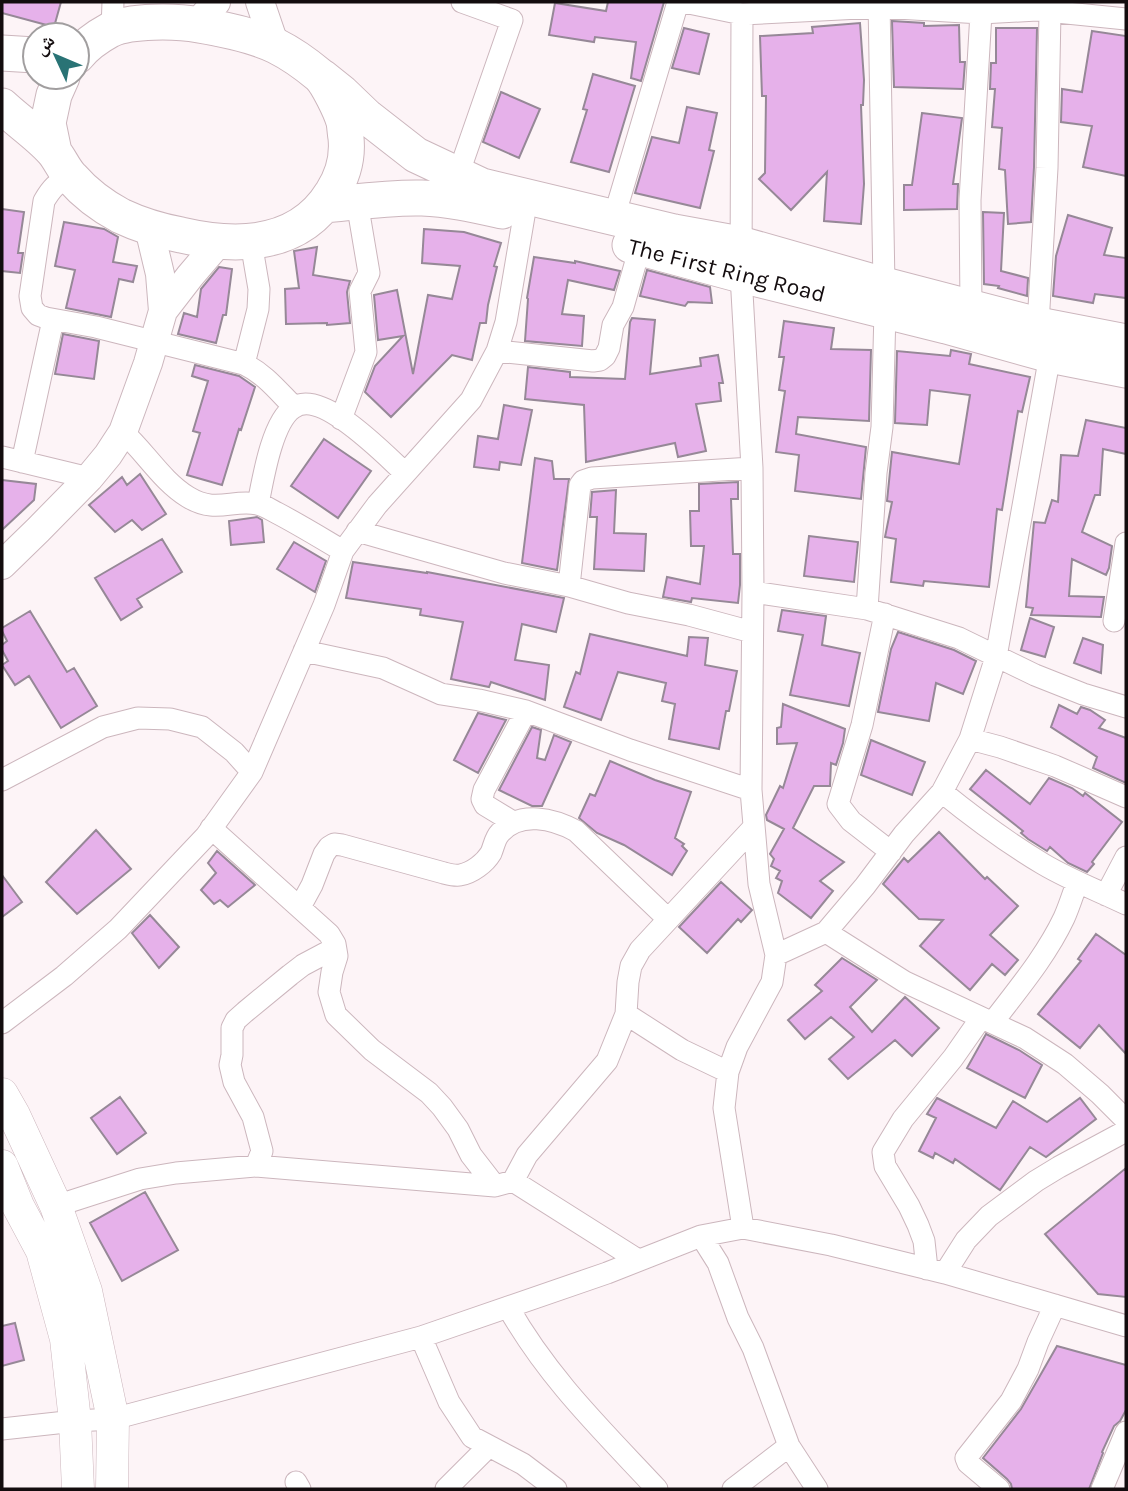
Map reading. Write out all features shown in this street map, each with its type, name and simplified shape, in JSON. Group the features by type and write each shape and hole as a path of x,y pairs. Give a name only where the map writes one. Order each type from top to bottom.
{"main road":[{"path":"91,39 112,15 136,24 206,13 235,32 275,46 322,77 416,155 458,175 482,186 674,232 740,259"},
{"path":"2,53 21,54"},
{"path":"2,106 62,164 94,200 149,228 235,242 278,237 341,204 341,179 347,150 344,122 322,77"},
{"path":"56,91 48,123 62,164"},
{"name":"The First Ring Road","path":"341,204 423,198 454,200 640,247 740,259 852,302 884,298 946,326 1044,340 1126,370"},
{"path":"884,298 971,307 1044,340 1126,342"},
{"path":"2,1094 56,1206 86,1291 113,1419 112,1489"},
{"path":"2,1166 18,1206 42,1251 66,1339 75,1421 78,1489"}],"street":[{"path":"260,2 275,46"},
{"path":"458,175 515,11 462,2"},
{"path":"614,217 678,2"},
{"path":"684,2 742,13 879,5 981,13 1041,8 1126,19"},
{"path":"879,5 884,298 882,427 873,513 876,612 862,725 838,804 851,821 891,852"},
{"path":"776,955 826,932 904,834 942,792 970,739 996,657 1044,340 1047,168 1041,8"},
{"path":"742,13 740,259 751,468 751,790 759,884 776,955 772,982 737,1048 728,1072 724,1108 743,1228"},
{"path":"971,307 970,200 981,13"},
{"path":"62,164 59,182 44,201 30,296 32,308 38,315 244,364 266,377 294,407"},
{"path":"341,204 369,273 360,291 366,352 341,419"},
{"path":"2,1023 64,976 118,929 211,828 252,772 324,605 343,551 405,473 471,400 497,351 506,322 524,216"},
{"path":"149,228 160,274 163,311"},
{"path":"2,565 89,478 108,455 123,432 163,311 190,275 235,242 259,289 258,309 244,364"},
{"path":"497,351 600,360 609,348 613,325 623,307 640,247"},
{"path":"53,320 12,459 89,478"},
{"path":"258,504 277,432 294,407 307,403 324,408 341,419 367,438 405,473"},
{"path":"123,432 172,485 190,498 204,504 221,506 258,504 343,551"},
{"path":"569,586 580,485 583,481 592,478 751,468"},
{"path":"357,531 504,572 752,632"},
{"path":"1114,621 1126,543"},
{"path":"753,592 876,612 959,638 1035,675 1126,707"},
{"path":"304,651 383,668 441,694 526,711 751,790"},
{"path":"513,822 485,805 482,799 484,790 526,711"},
{"path":"2,780 103,727 138,718 170,719 202,727 233,752 252,772"},
{"path":"970,739 1055,766 1126,797"},
{"path":"942,792 977,821 1044,865 1126,904"},
{"path":"300,907 324,854 334,844 460,875 476,869 489,856 499,834 513,822 538,818 559,822 576,831 668,919"},
{"path":"211,828 329,934 337,956 329,992 336,1015 372,1049 429,1093 458,1129 471,1154 504,1184 638,1260"},
{"path":"504,1184 607,1061 626,1014 631,966 640,950 753,828"},
{"path":"1106,895 1126,857"},
{"path":"936,1271 909,1206 885,1166 883,1152 902,1119 1027,977 1064,918 1077,883"},
{"path":"826,932 905,982 1025,1038 1065,1064 1126,1120"},
{"path":"256,1166 262,1151 253,1117 234,1082 230,1065 232,1028 236,1020 290,975 335,948"},
{"path":"626,1014 682,1050 728,1072"},
{"path":"936,1271 989,1216 1036,1181 1126,1131"},
{"path":"56,1206 140,1180 176,1173 256,1166 504,1184"},
{"path":"2,1429 113,1419 421,1338 607,1273 702,1236 743,1228 831,1245 936,1271 1126,1326"},
{"path":"702,1236 718,1263 789,1446 817,1489"},
{"path":"999,1489 968,1464 966,1458 1011,1401 1028,1369 1055,1305"},
{"path":"508,1307 534,1350 562,1387 657,1489"},
{"path":"421,1338 449,1402 472,1437 523,1464 556,1489"},
{"path":"1102,1489 1126,1432"},
{"path":"446,1489 489,1446"},
{"path":"733,1489 789,1446"}],"building":[{"path":"2,2 61,2 56,21 32,21 2,13"},
{"path":"608,2 664,2 641,81 631,78 636,42 595,37 594,42 549,35 555,3 606,11"},
{"path":"892,21 924,23 924,26 959,25 960,62 965,62 963,89 894,87"},
{"path":"860,23 864,80 861,105 864,184 861,224 824,221 827,172 791,210 759,179 765,173 766,96 762,96 760,36 813,33 812,27"},
{"path":"684,28 709,34 699,74 672,68"},
{"path":"996,28 1037,28 1031,222 1008,224 1005,170 999,169 1002,128 992,127 995,89 990,89 991,63 996,63"},
{"path":"1092,31 1126,36 1126,176 1083,167 1092,126 1061,122 1062,89 1082,92"},
{"path":"593,74 635,86 609,172 571,162 587,110 583,109"},
{"path":"501,92 540,109 519,158 483,142"},
{"path":"687,107 717,113 709,150 714,151 700,208 635,193 652,137 679,143"},
{"path":"922,113 962,118 953,184 958,184 957,209 904,210 904,185 912,185"},
{"path":"2,209 24,212 18,253 23,253 20,273 2,271"},
{"path":"983,212 1004,213 1001,271 1028,278 1027,296 998,288 999,286 984,284"},
{"path":"1068,215 1112,228 1104,255 1126,258 1126,298 1095,294 1093,303 1053,296 1056,256"},
{"path":"64,222 104,229 118,237 113,262 137,266 133,282 119,279 111,317 66,308 75,270 55,266"},
{"path":"424,229 464,232 501,243 494,266 497,267 486,323 480,323 472,360 452,355 391,417 365,392 375,366 403,336 378,340 374,295 397,290 413,374 428,295 452,299 460,266 422,263"},
{"path":"317,247 313,275 350,281 347,292 350,323 286,324 285,289 299,288 294,251"},
{"path":"534,257 575,261 620,271 614,290 568,280 562,314 584,316 582,346 525,341 527,298"},
{"path":"219,267 232,269 226,315 223,315 216,343 178,334 184,313 197,317 201,289"},
{"path":"647,270 710,287 712,303 688,302 685,306 640,296"},
{"path":"632,318 655,320 650,374 701,366 700,358 718,355 723,383 719,383 721,401 696,404 706,451 678,457 675,443 586,462 584,405 525,399 528,367 570,372 570,377 625,379"},
{"path":"784,321 834,328 831,349 871,350 869,421 798,417 796,434 866,447 861,499 795,491 799,455 776,452 785,391 779,390 784,357 779,357"},
{"path":"63,334 99,341 94,379 55,374"},
{"path":"951,350 971,354 969,364 1030,377 1022,412 1018,411 1002,510 997,509 989,587 924,581 923,586 891,582 896,539 885,537 892,502 887,501 892,452 959,464 970,395 930,390 927,425 895,423 897,351 950,356"},
{"path":"195,365 239,376 255,387 222,485 187,475 200,433 193,431 208,381 192,376"},
{"path":"504,405 532,410 521,465 500,462 499,470 474,467 478,436 498,439"},
{"path":"1086,420 1126,428 1126,454 1103,449 1100,495 1095,495 1082,532 1112,546 1109,568 1106,575 1072,559 1069,596 1104,597 1101,617 1031,615 1033,608 1026,607 1034,522 1045,523 1052,500 1058,502 1061,455 1078,456"},
{"path":"324,439 371,471 338,518 291,486"},
{"path":"535,458 552,461 554,479 569,479 557,570 522,563"},
{"path":"140,474 166,514 142,530 132,520 115,532 89,505 122,477 127,485"},
{"path":"2,480 36,484 34,500 2,530"},
{"path":"738,482 738,499 731,499 733,554 740,554 738,603 692,598 691,602 663,597 667,577 700,584 704,546 691,546 690,511 699,511 699,484"},
{"path":"616,490 614,533 646,534 644,571 594,569 597,517 590,517 592,492"},
{"path":"257,517 262,520 264,542 231,545 229,521"},
{"path":"809,536 858,542 854,582 804,576"},
{"path":"162,539 182,572 137,599 142,607 121,620 95,578"},
{"path":"294,542 326,561 315,592 277,569"},
{"path":"353,562 427,572 564,598 556,632 522,624 515,660 549,665 545,700 491,682 489,687 451,679 463,622 420,615 421,609 346,598"},
{"path":"782,610 826,616 822,645 860,653 849,706 790,695 803,635 778,631"},
{"path":"30,611 67,672 74,668 97,706 61,728 29,676 15,685 2,665 8,661 2,650 2,645 7,641 2,628"},
{"path":"1030,618 1054,627 1045,657 1021,650"},
{"path":"898,632 954,650 976,661 963,694 936,683 929,721 878,712 891,649"},
{"path":"590,634 687,656 689,637 708,638 705,665 737,671 719,749 669,739 675,704 662,701 666,683 618,672 601,720 564,707 576,672 580,674"},
{"path":"1083,638 1103,645 1101,673 1074,663"},
{"path":"783,704 845,729 836,765 831,763 830,786 814,786 793,828 844,862 820,881 833,891 811,918 778,893 782,881 776,878 780,871 771,866 774,859 770,854 784,829 767,820 766,815 780,786 783,788 797,743 777,744 777,728 781,727"},
{"path":"1059,705 1077,714 1081,707 1090,710 1105,720 1099,728 1126,738 1126,783 1093,768 1097,757 1051,727"},
{"path":"478,713 506,720 478,773 454,760"},
{"path":"532,727 541,730 537,758 545,760 554,735 571,742 542,806 532,806 499,790"},
{"path":"871,740 925,762 912,795 861,775"},
{"path":"610,761 691,792 675,838 684,844 682,846 687,851 672,875 624,845 597,833 579,818 590,794 595,796"},
{"path":"986,770 1030,804 1049,778 1083,796 1085,793 1122,822 1087,872 1068,863 1050,847 1047,851 1028,839 1021,833 1023,831 970,789"},
{"path":"96,830 131,869 77,914 46,882"},
{"path":"939,832 985,879 987,877 1018,906 990,935 1018,960 1005,975 992,964 970,990 920,946 943,920 919,919 883,884 904,858 908,862"},
{"path":"217,851 255,885 228,907 220,900 214,904 201,890 216,873 208,863"},
{"path":"2,875 22,902 2,917"},
{"path":"721,882 752,910 741,922 738,919 707,953 679,927"},
{"path":"150,915 179,947 159,968 132,933"},
{"path":"1096,934 1126,955 1126,1054 1099,1025 1080,1048 1038,1014 1081,961 1078,959"},
{"path":"842,958 877,980 850,1007 872,1032 905,997 939,1028 912,1056 895,1040 848,1079 829,1059 854,1037 831,1017 805,1039 788,1020 822,991 815,985"},
{"path":"986,1034 1042,1065 1025,1098 967,1068"},
{"path":"120,1097 146,1133 117,1154 91,1118"},
{"path":"937,1098 996,1128 1013,1101 1047,1122 1080,1098 1096,1119 1046,1157 1030,1147 1000,1190 955,1159 953,1163 935,1153 933,1158 919,1151 936,1118 927,1114"},
{"path":"1126,1168 1126,1297 1098,1294 1045,1234"},
{"path":"145,1192 178,1250 122,1281 90,1223"},
{"path":"15,1323 24,1360 2,1366 2,1326"},
{"path":"1057,1346 1126,1365 1126,1410 1114,1426 1089,1489 1012,1489 1007,1479 983,1458 1021,1409"}]}
